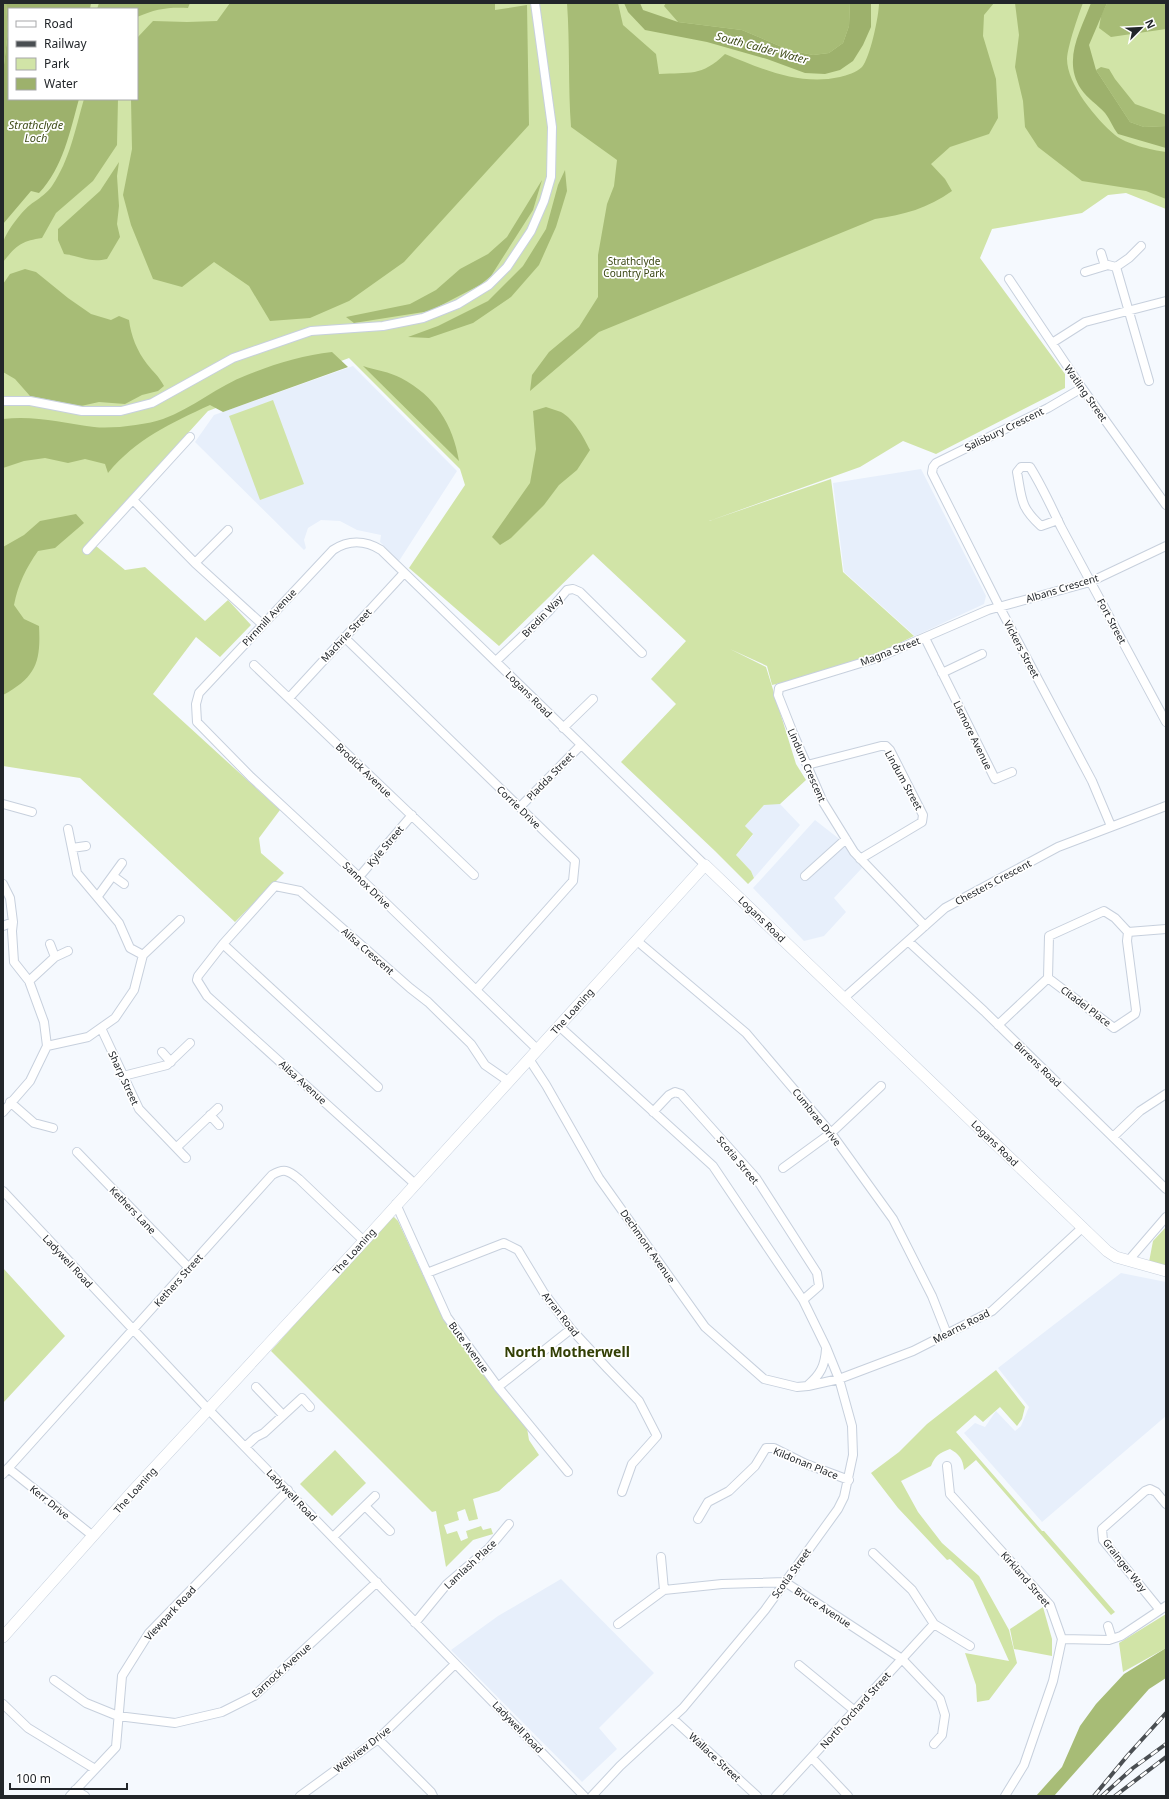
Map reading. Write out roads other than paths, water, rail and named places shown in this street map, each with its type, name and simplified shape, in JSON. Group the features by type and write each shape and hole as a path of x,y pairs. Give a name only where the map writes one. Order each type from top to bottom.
{"street":[{"path":"3,401 30,401 82,411 121,411 152,403 233,358 311,331 383,326 423,318 458,304 489,285 507,267 531,231 544,201 551,177 552,127 535,3"},
{"path":"1084,272 1105,266 1116,267 1129,258 1140,246"},
{"path":"1101,253 1105,266"},
{"path":"1116,267 1130,311 1149,381"},
{"name":"Watling Street","path":"1009,279 1082,388 1166,505"},
{"path":"1052,343 1085,322 1166,301"},
{"name":"Salisbury Crescent","path":"932,473 933,467 936,463 1048,408 1082,388"},
{"path":"87,550 185,438"},
{"name":"Fort Street","path":"1058,520 1041,526 1023,506 1017,472 1021,467 1030,467 1039,481 1090,582 1166,722"},
{"name":"Vickers Street","path":"932,473 999,606 1086,769 1111,826"},
{"path":"132,500 195,563 262,624"},
{"path":"195,563 228,530"},
{"name":"Pirnmill Avenue","path":"197,722 196,704 199,693 332,550 345,543 362,542 370,545"},
{"name":"Logans Road","path":"370,545 380,550 496,661 563,728 1106,1251 1116,1257 1166,1271"},
{"name":"Albans Crescent","path":"999,606 1090,582 1166,546"},
{"name":"Machrie Street","path":"289,698 404,573"},
{"name":"Bredin Way","path":"496,661 549,611 567,590 573,589 580,592 642,653"},
{"name":"Magna Street","path":"779,688 877,658 999,606"},
{"name":"Corrie Drive","path":"344,637 575,861 573,881 476,990"},
{"name":"Lismore Avenue","path":"925,638 994,779 1012,772"},
{"path":"942,674 982,654"},
{"name":"Brodick Avenue","path":"254,665 474,875"},
{"name":"Lindum Crescent","path":"779,688 778,695 823,802 860,859 925,926"},
{"path":"563,728 593,699"},
{"name":"Sannox Drive","path":"197,722 251,777 359,877 537,1049"},
{"name":"Pladda Street","path":"520,807 581,745"},
{"name":"Lindum Street","path":"807,765 881,746 886,746 890,750 923,815 922,822 860,859"},
{"path":"3,804 32,812"},
{"name":"Chesters Crescent","path":"844,998 945,908 1058,847 1166,806"},
{"name":"Kyle Street","path":"359,877 412,815"},
{"path":"68,829 77,873 98,896 119,923 130,948 143,956"},
{"path":"805,876 846,839"},
{"path":"72,848 86,846"},
{"path":"98,896 122,863"},
{"name":"The Loaning","path":"3,1637 208,1409 364,1241 705,865"},
{"path":"113,876 124,884"},
{"path":"3,884 10,898 13,922 12,931 14,962 28,981 44,1022 47,1046 30,1081 10,1102 3,1112"},
{"name":"Ailsa Crescent","path":"198,976 223,944 275,886 300,891 410,988 428,1002 470,1044 485,1065 508,1081"},
{"path":"998,1025 1048,978 1049,936 1104,911 1115,918 1128,932 1166,929"},
{"path":"47,1046 88,1037 116,1018 134,990 143,956 180,920"},
{"path":"3,926 13,922"},
{"name":"Citadel Place","path":"1048,978 1114,1028 1135,1014 1136,1010 1127,941 1128,932"},
{"name":"Cumbrae Drive","path":"636,940 746,1033 831,1133 893,1219 932,1296 947,1334"},
{"name":"Birrens Road","path":"908,941 998,1025 1166,1189"},
{"path":"50,944 55,957"},
{"path":"223,944 378,1087"},
{"path":"28,981 55,957 68,951"},
{"name":"Ailsa Avenue","path":"198,976 197,980 207,996 415,1184"},
{"name":"Scotia Street","path":"559,1026 713,1166 803,1300 826,1346 839,1379 852,1426 853,1455 849,1480 844,1497 838,1509 755,1622 683,1708 620,1766 592,1796"},
{"name":"Sharp Street","path":"101,1028 139,1109 186,1158"},
{"path":"123,1076 168,1065 190,1043"},
{"path":"162,1052 171,1062"},
{"name":"Dechmont Avenue","path":"529,1059 546,1084 599,1178 705,1327 764,1379 797,1387 839,1379"},
{"path":"784,1168 831,1133 881,1086"},
{"name":"Scotia Street","path":"653,1112 669,1095 675,1092 681,1094 756,1178 817,1273 819,1286 803,1300"},
{"path":"1113,1137 1140,1111 1166,1094"},
{"path":"10,1102 34,1123 53,1128"},
{"path":"176,1147 218,1108"},
{"path":"210,1115 219,1125"},
{"name":"Kethers Lane","path":"77,1152 189,1268"},
{"name":"Kethers Street","path":"6,1471 272,1175 280,1170 289,1171 364,1241"},
{"name":"Ladywell Road","path":"3,1191 133,1331 584,1796"},
{"name":"Bute Avenue","path":"396,1204 447,1317 498,1387 568,1472"},
{"path":"1129,1260 1166,1217"},
{"name":"Mearns Road","path":"839,1379 913,1351 992,1311 1082,1228"},
{"name":"Arran Road","path":"427,1273 504,1243 518,1250 544,1293 571,1329 608,1370 639,1401 657,1436 632,1464 622,1492"},
{"path":"498,1387 571,1329"},
{"path":"808,1386 823,1368 826,1360 826,1346"},
{"path":"256,1387 283,1415"},
{"path":"246,1447 302,1398 310,1407"},
{"name":"Kildonan Place","path":"698,1519 708,1502 729,1491 755,1466 766,1448 774,1448 806,1464 849,1480"},
{"name":"Kirkland Street","path":"947,1466 950,1494 1050,1605 1062,1639"},
{"name":"Kerr Drive","path":"6,1471 93,1536"},
{"name":"Viewpark Road","path":"73,1793 116,1747 122,1676 149,1633 288,1490"},
{"name":"Grainger Way","path":"1062,1639 1112,1639 1120,1636 1163,1608 1103,1540 1102,1529 1145,1491 1150,1490 1156,1492 1166,1504"},
{"path":"333,1537 375,1496"},
{"path":"365,1506 390,1531"},
{"name":"Lamlash Place","path":"415,1623 447,1584 489,1548 509,1524"},
{"path":"873,1553 912,1590 934,1624 970,1646"},
{"path":"618,1624 664,1590 660,1557"},
{"name":"Earnock Avenue","path":"54,1680 86,1702 118,1716 175,1723 222,1712 254,1696 377,1582"},
{"name":"Bruce Avenue","path":"664,1590 722,1584 785,1582 902,1659 940,1699 945,1715 942,1735 934,1744"},
{"name":"North Orchard Street","path":"776,1796 856,1711 934,1624"},
{"path":"1108,1626 1112,1639"},
{"path":"1006,1796 1024,1765 1053,1681 1062,1639"},
{"name":"Wellview Drive","path":"300,1796 378,1739 455,1664"},
{"path":"799,1665 856,1711"},
{"path":"3,1704 28,1728 95,1769"},
{"name":"Wallace Street","path":"672,1718 757,1796"},
{"path":"378,1739 431,1792 433,1796"},
{"path":"812,1758 848,1796"},
{"path":"73,1793 85,1796"}],"water":[{"name":"Strathclyde Loch","path":"6,3 91,3 90,8 8,8 8,31"},
{"name":"South Calder Water","path":"624,3 640,3 643,10 678,22 742,30 789,50 813,55 829,53 843,43 849,26 850,3 871,3 871,27 863,45 853,61 840,70 825,74 805,73 767,59 707,42 645,30 628,12"},
{"path":"1091,3 1107,3 1089,45 1096,70 1130,122 1144,127 1166,126 1166,148 1118,134 1105,113 1081,89 1073,67 1073,56 1078,34"},
{"name":"Strathclyde Loch","path":"8,31 8,100 79,100 65,149 54,172 39,193 31,191 3,224 3,73"}],"railway":[{"path":"1094,1796 1166,1713"},
{"path":"1102,1796 1133,1768 1166,1744"},
{"path":"1115,1796 1166,1757"}],"district":[{"name":"North Motherwell","path":"567,1352"}],"park label":[{"name":"Strathclyde Country Park","path":"634,266"}]}
